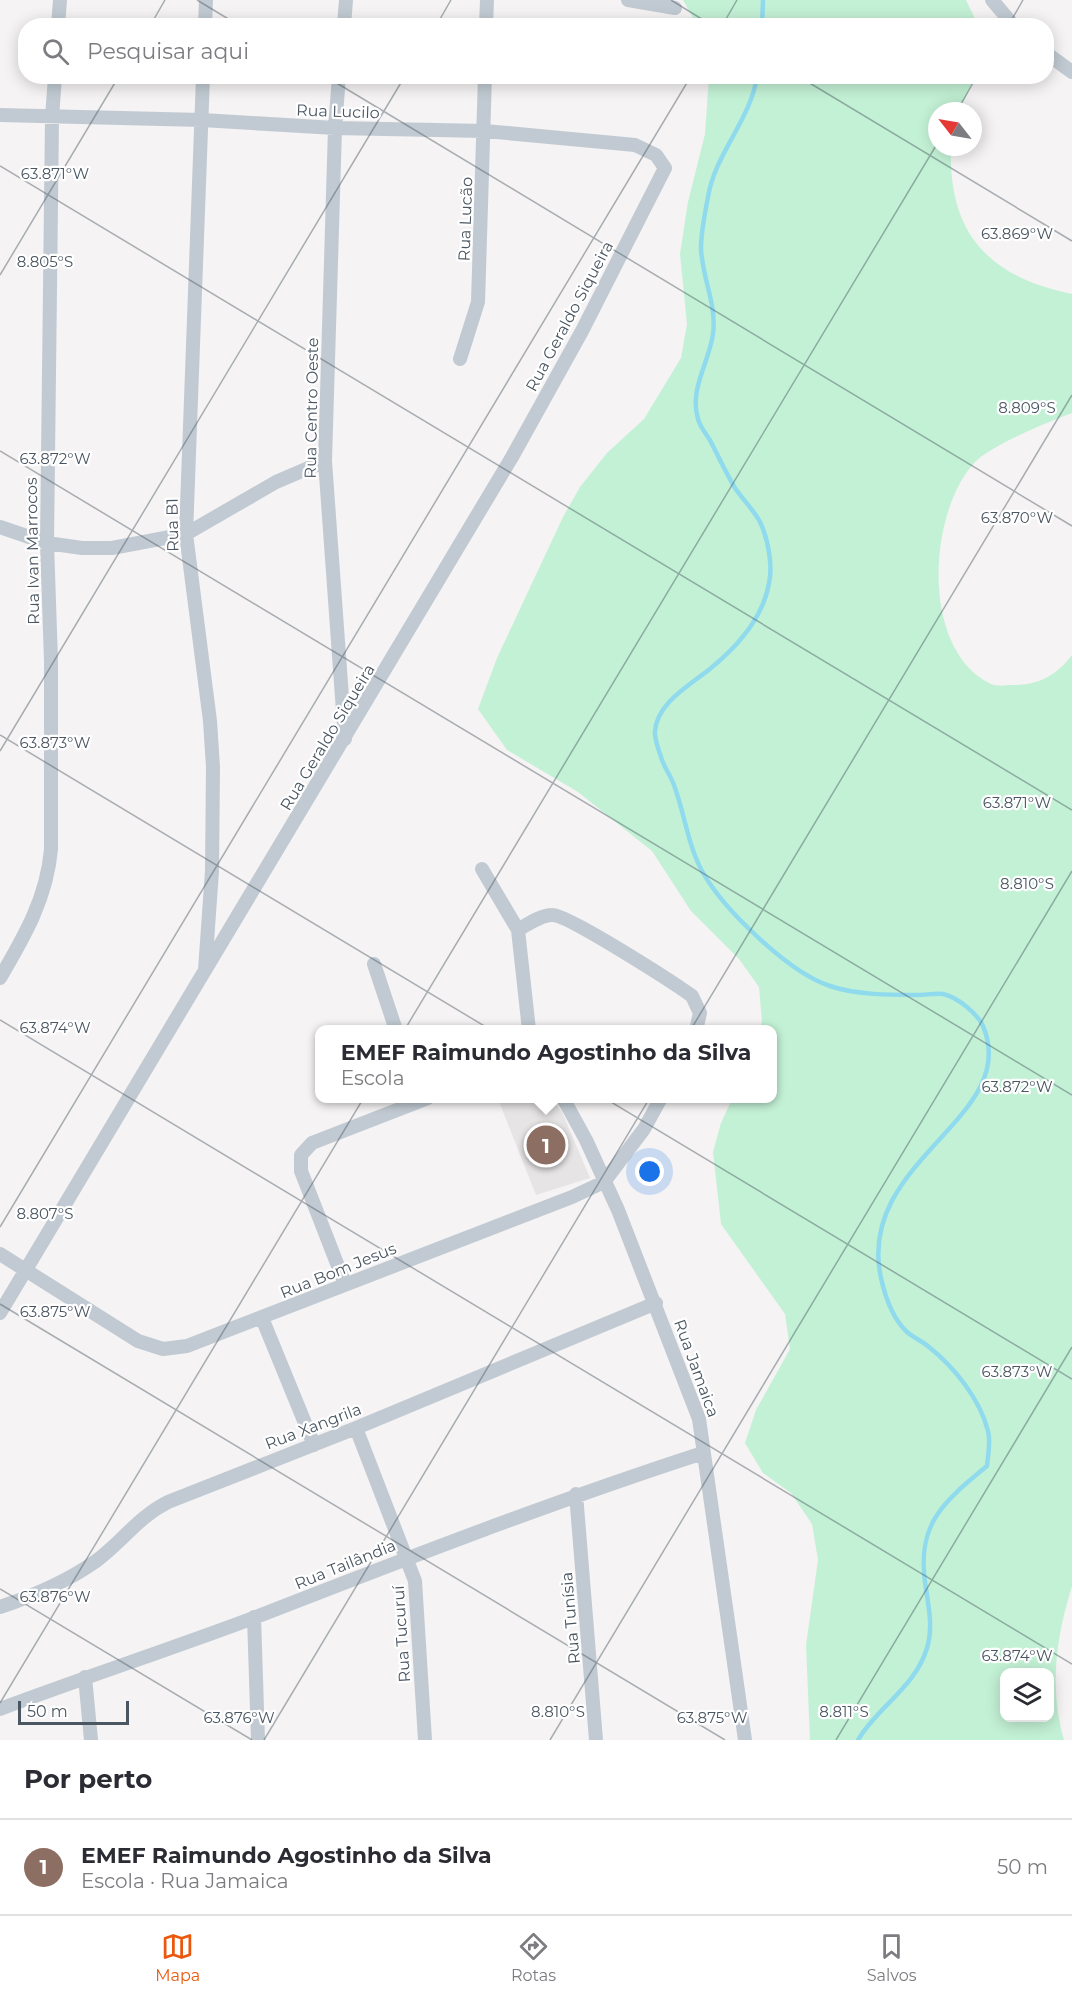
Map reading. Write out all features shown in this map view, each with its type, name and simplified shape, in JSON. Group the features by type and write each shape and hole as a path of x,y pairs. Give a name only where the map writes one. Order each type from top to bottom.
{"street":[{"path":"59,18 60,0"},
{"path":"205,18 206,0"},
{"path":"345,18 346,0"},
{"path":"486,18 487,0"},
{"path":"628,0 675,9"},
{"path":"992,0 1007,18"},
{"path":"1054,58 1072,72"},
{"name":"Rua Ivan Marrocos","path":"0,978 29,927 50,867 51,661 47,543 52,118 54,84"},
{"name":"Rua B1","path":"203,84 186,534 210,721 213,767 212,871 205,972"},
{"name":"Rua Centro Oeste","path":"338,84 335,128 325,462 345,739"},
{"name":"Rua Lucão","path":"460,359 478,302 485,84"},
{"name":"Rua Lucilo","path":"0,115 202,120 335,128 485,131 635,145 656,155 664,168"},
{"name":"Rua Geraldo Siqueira","path":"0,1313 512,458 582,331 664,168"},
{"path":"0,527 47,543 82,548 112,548 186,534 276,482 325,462"},
{"path":"482,869 518,930 529,1025"},
{"path":"518,930 550,915 568,920 692,996 700,1013 697,1025"},
{"path":"374,964 395,1025"},
{"path":"345,1284 301,1171 301,1155 312,1143 413,1103"},
{"name":"Rua Jamaica","path":"566,1103 586,1140 656,1303 699,1419 745,1740"},
{"path":"604,1182 644,1129 658,1103"},
{"name":"Rua Bom Jesus","path":"0,1254 25,1272 138,1341 153,1347 175,1349 262,1318 604,1182"},
{"name":"Rua Xangrila","path":"0,1607 45,1590 79,1572 118,1542 142,1517 168,1502 356,1428 656,1303"},
{"path":"262,1318 314,1445"},
{"name":"Rua Tucuruí","path":"356,1428 415,1581 425,1740"},
{"name":"Rua Tailândia","path":"0,1709 254,1617 406,1557 576,1494 703,1453"},
{"name":"Rua Tunísia","path":"576,1494 596,1740"},
{"path":"254,1617 258,1740"},
{"path":"85,1677 91,1740"}],"shaded area":[{"path":"500,1103 554,1103 562,1112 590,1178 536,1195"}],"green space":[{"path":"683,0 966,0 975,18 693,18"},
{"path":"709,84 972,84 963,102 928,102 928,156 951,156 952,178 957,204 966,227 979,247 996,263 1018,276 1072,294 1072,413 1006,442 974,463 959,486 947,514 940,546 939,580 942,613 952,642 968,667 991,684 1023,685 1039,681 1054,673 1072,655 1072,1586 1066,1605 1056,1663 1057,1701 1064,1740 810,1740 806,1645 818,1560 812,1524 791,1493 763,1473 745,1443 756,1410 790,1349 785,1314 721,1224 713,1152 721,1123 730,1103 777,1103 777,1025 761,1025 759,987 739,959 691,911 652,851 578,792 507,750 478,709 497,658 563,517 580,487 607,453 644,419 681,358 687,324 680,254 688,202 705,134"}],"waterway":[{"path":"762,18 763,0"},
{"path":"755,84 748,107 712,181 702,229 702,259 714,323 711,345 698,387 696,408 700,425 738,492 761,524 769,553 770,576 766,596 748,630 721,659 685,687 662,711 657,721 656,741 662,761 674,784 693,851 702,871 725,903 758,938 796,968 830,986 862,993 940,994 954,998 971,1011 983,1026 989,1058 980,1088 961,1115 912,1171 891,1202 880,1237 881,1278 890,1307 902,1327 948,1364 965,1384 979,1407 988,1431 987,1466 957,1492 936,1517 925,1548 924,1567 930,1618 927,1648 914,1675 875,1717 858,1740"}],"place":[{"name":"EMEF Raimundo Agostinho da Silva","path":"546,1145"}]}
